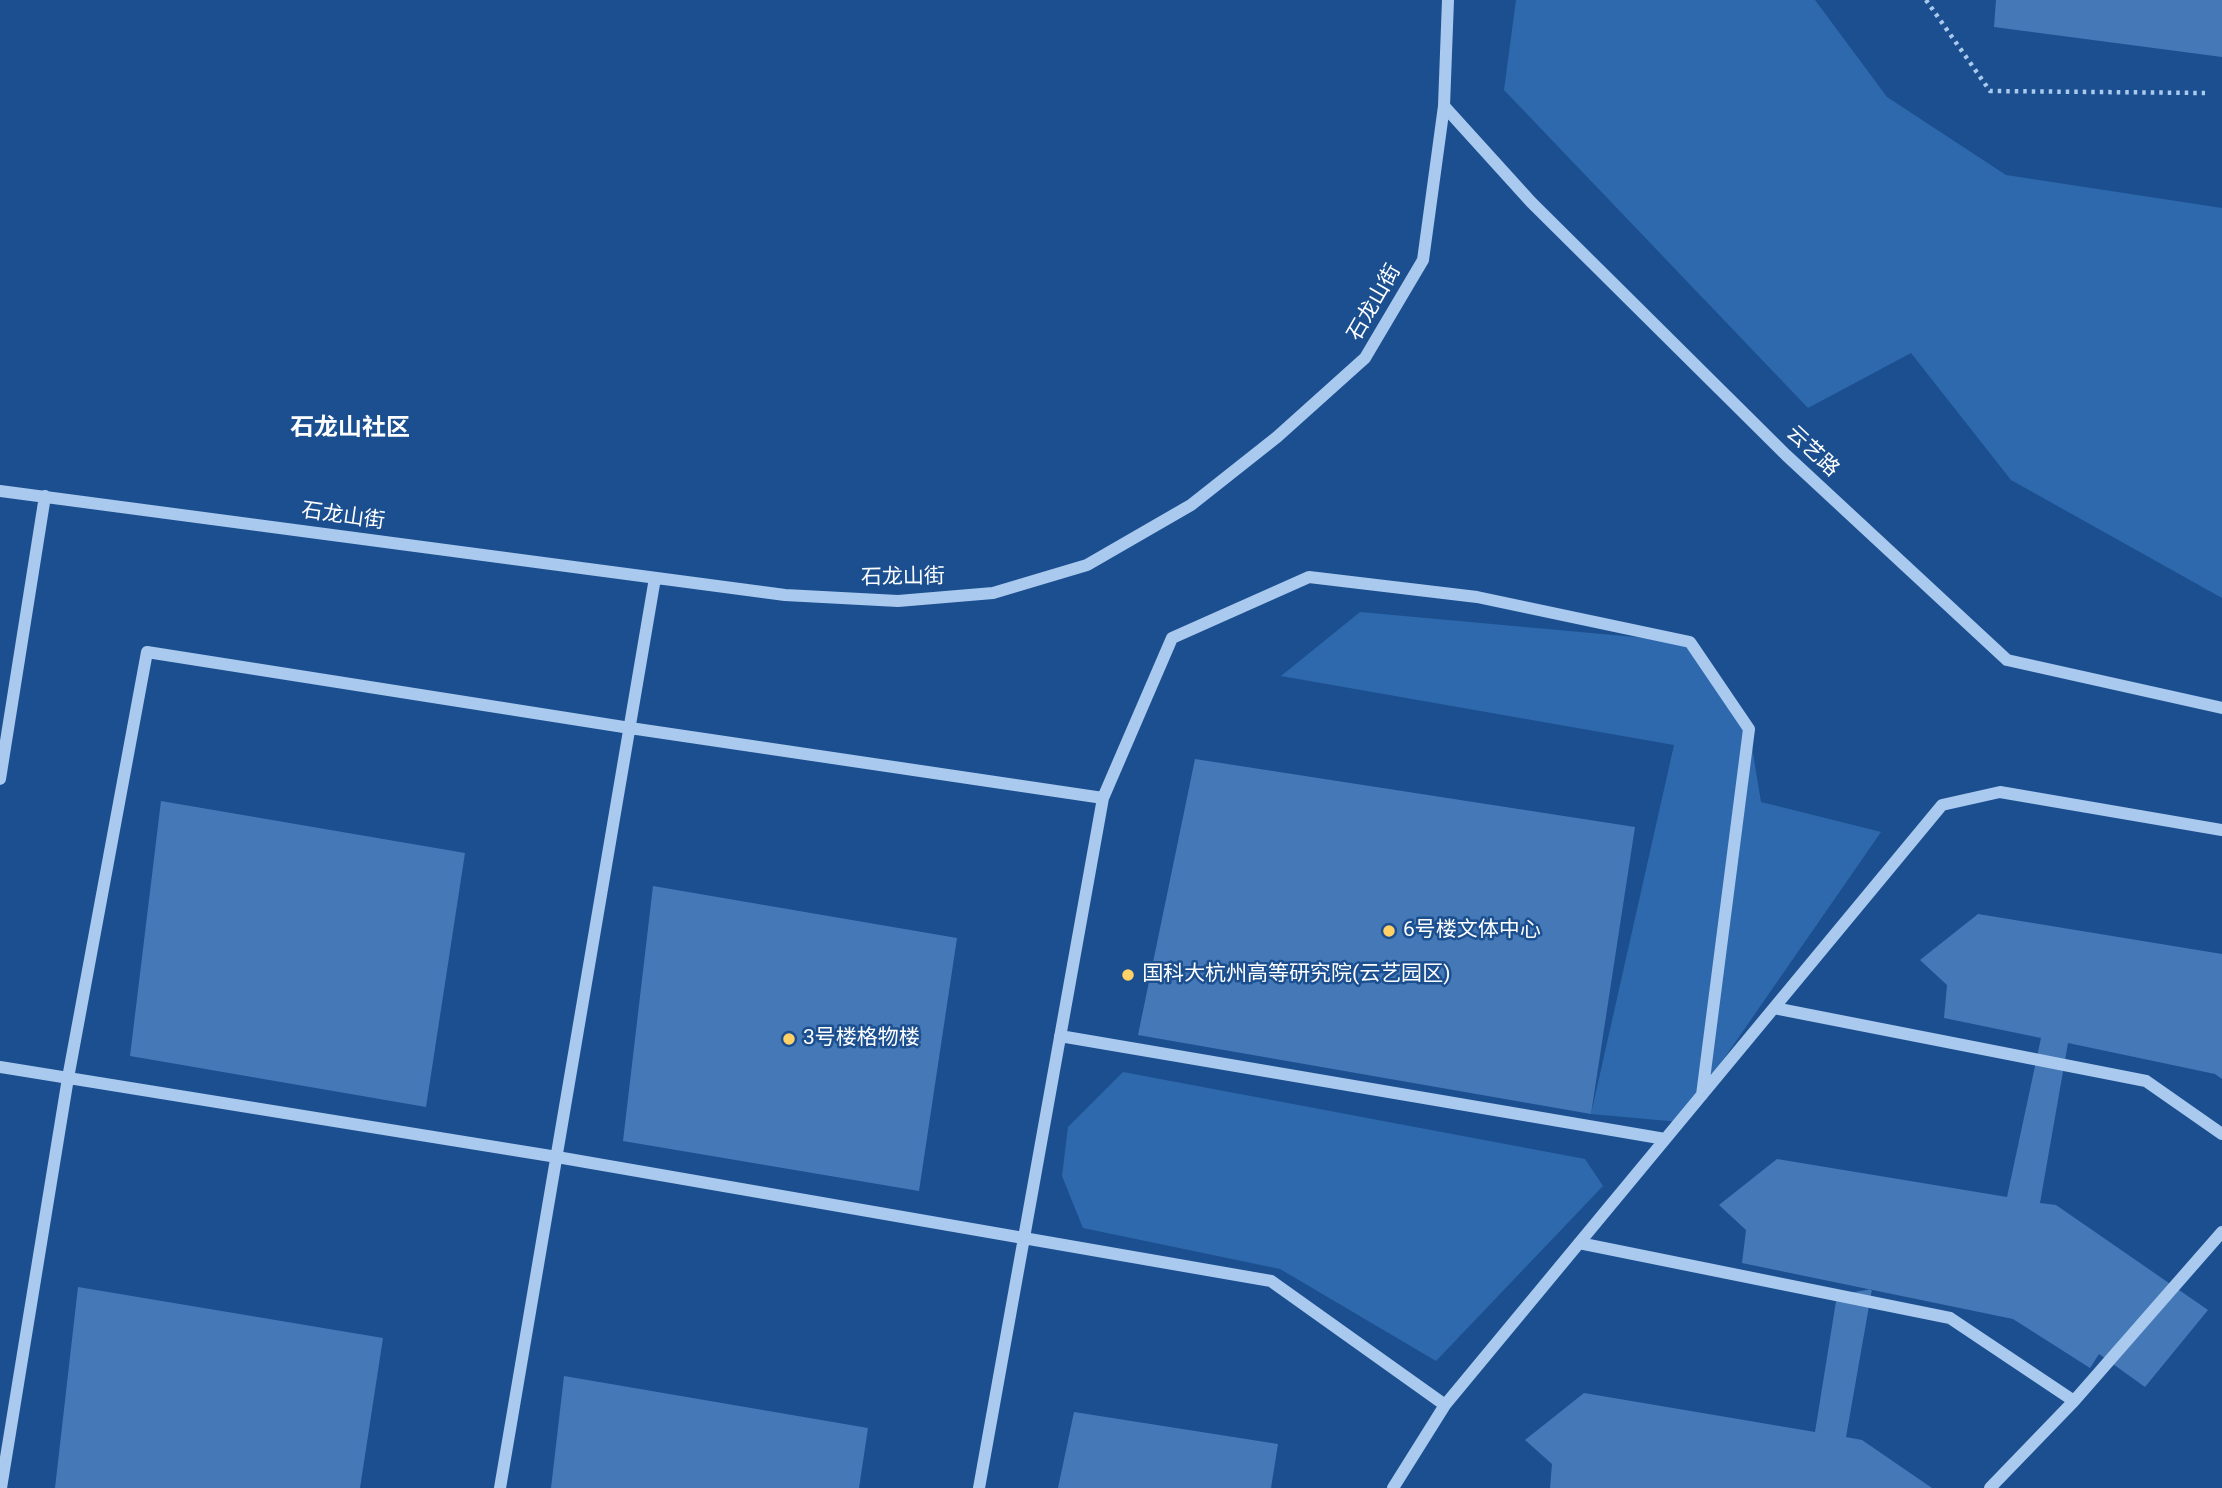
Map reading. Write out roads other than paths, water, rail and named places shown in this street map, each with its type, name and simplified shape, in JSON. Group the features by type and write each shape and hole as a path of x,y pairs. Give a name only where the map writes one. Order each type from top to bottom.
{"street":[{"name":"石龙山街","path":"0,491 785,595 898,601 993,593 1087,565 1191,505 1278,436 1365,358 1423,260 1444,106 1448,0"},
{"name":"云艺路","path":"1444,106 1531,202 1776,446 2007,660 2222,708"},
{"path":"0,779 45,496"},
{"path":"979,1488 1103,798 1172,638 1309,577 1477,597 1690,642 1749,729 1702,1095"},
{"path":"500,1488 655,578"},
{"path":"1,1488 68,1078 147,652 629,728 1103,798"},
{"path":"1393,1488 1445,1405 1942,805 2000,792 2222,830"},
{"path":"1774,1008 2146,1081 2222,1134"},
{"path":"1060,1036 1665,1139"},
{"path":"0,1067 557,1157 1271,1281 1445,1405"},
{"path":"1990,1488 2074,1401 2222,1232"},
{"path":"1579,1243 1950,1318 2074,1401"}],"place":[{"name":"6号楼文体中心","path":"1389,931"},
{"name":"国科大杭州高等研究院(云艺园区)","path":"1128,975"},
{"name":"3号楼格物楼","path":"789,1039"}],"district":[{"name":"石龙山社区","path":"350,429"}]}
